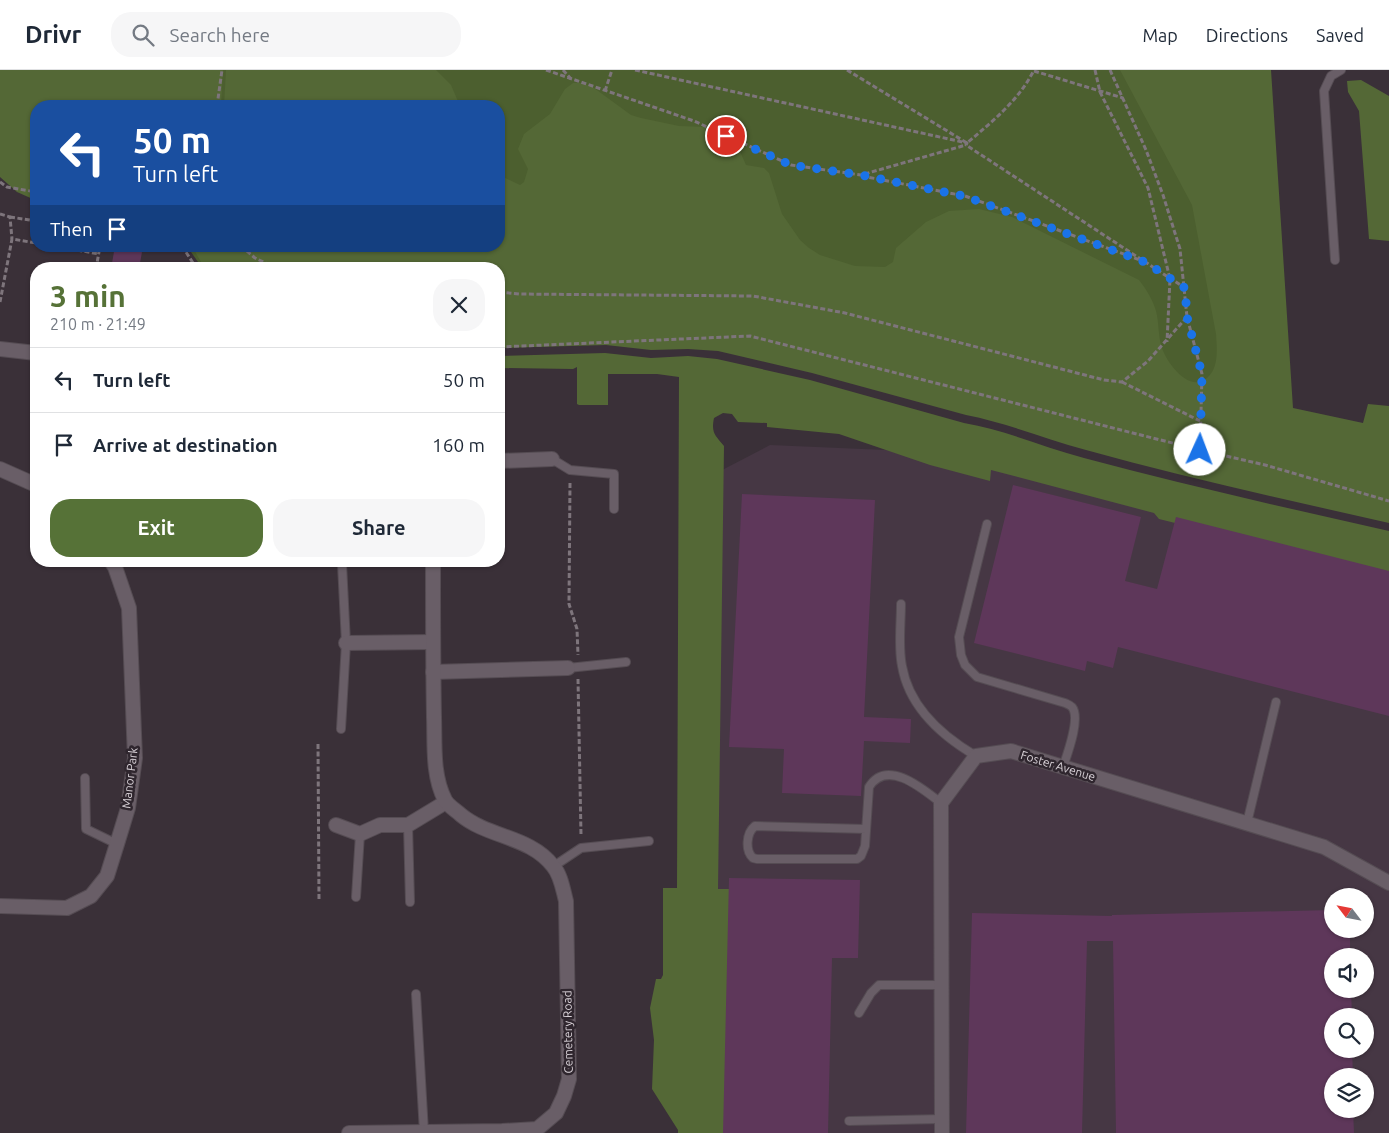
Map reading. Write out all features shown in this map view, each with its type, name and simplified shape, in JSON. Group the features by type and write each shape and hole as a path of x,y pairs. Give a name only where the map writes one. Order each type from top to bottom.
{"street":[{"path":"0,349 30,352"},
{"path":"505,460 552,458"},
{"path":"0,469 30,482"},
{"name":"Manor Park","path":"0,906 67,908 91,896 107,876 128,808 135,758 129,608 115,567"},
{"path":"336,825 360,834 380,825 408,825 446,802 439,785 436,767 433,672 433,567"},
{"path":"346,643 433,642"},
{"path":"433,672 568,668"},
{"name":"Foster Avenue","path":"976,756 1011,751 1247,823 1324,847 1389,883"},
{"path":"942,1126 941,803 976,756"},
{"name":"Cemetery Road","path":"349,1133 537,1129 556,1112 564,1096 569,1079 566,901 561,881 554,866 535,848 485,830 469,821 446,802"}],"lane":[{"path":"1335,260 1324,91 1331,76 1341,70"},
{"path":"552,458 570,470 614,474 614,509"},
{"path":"987,524 959,637 961,655 965,665 977,677 1065,703 1072,707 1075,716 1071,740 1063,767"},
{"path":"341,729 346,643 342,567"},
{"path":"901,604 901,664 906,682 920,709 934,725 956,744 976,756"},
{"path":"568,668 626,662"},
{"path":"1247,823 1276,702"},
{"path":"866,829 755,826 749,833 748,850 753,858 757,859 857,859 864,851 866,829 869,788 874,780 880,776 901,777 911,781 941,803"},
{"path":"85,778 86,829 117,844"},
{"path":"408,825 410,902"},
{"path":"356,897 360,834"},
{"path":"554,866 581,848 649,841"},
{"path":"859,1013 871,992 879,986 942,985"},
{"path":"416,994 424,1132"},
{"path":"849,1121 942,1126"}],"path":[{"path":"219,100 222,70"},
{"path":"546,70 694,121 791,165 861,175 964,196 1145,262"},
{"path":"563,70 572,80"},
{"path":"606,91 612,70"},
{"path":"635,70 967,144"},
{"path":"847,70 967,144 1185,288"},
{"path":"1095,70 1100,92 1148,188 1170,279 1167,342"},
{"path":"1110,70 1163,195 1180,249 1187,317 1202,374 1200,450"},
{"path":"861,175 967,144 1001,114 1027,85 1034,71 1123,99"},
{"path":"0,182 7,187 30,191"},
{"path":"0,214 30,220"},
{"path":"0,302 12,239 10,217"},
{"path":"12,239 30,242"},
{"path":"88,252 99,254 97,262"},
{"path":"248,252 263,262"},
{"path":"505,292 753,296 845,313 1104,380 1122,382 1200,421"},
{"path":"1122,382 1148,361 1167,342 1187,317"},
{"path":"505,347 750,336 1265,465 1389,501"}],"shaded area":[{"path":"770,445 1048,457 1389,553 1389,1133 700,1133 703,480"}],"green space":[{"path":"0,70 1265,70 1285,465 505,270 505,262 198,262 191,252 505,252 505,100 30,100"},
{"path":"0,70 223,70 221,100 30,100 30,198 17,192 0,177"},
{"path":"226,70 436,70 451,85 457,100 224,100"},
{"path":"1120,70 1271,70 1293,408 1363,423 1368,404 1389,406 1389,523 1161,470 1071,446 996,422 812,373 718,351 688,349 651,350 606,345 505,348 505,262 201,262 195,252 505,252 505,178 520,185 524,182 528,169 518,149 524,134 550,114 565,89 573,83 583,83 594,88 631,115 679,126 705,127 732,139 746,165 764,168 769,173 782,214 800,240 820,255 855,266 885,267 893,262 896,248 926,222 949,211 979,209 1012,217 1139,280 1155,307 1159,337 1167,359 1179,374 1186,379 1200,382 1207,378 1214,369 1217,346 1192,205"},
{"path":"1361,80 1389,96 1389,241 1369,239 1359,111 1348,92 1347,81"},
{"path":"605,353 651,358 688,356 717,359 810,380 994,430 1069,454 1122,468 1389,531 1389,576 1159,519 1154,513 991,470 990,481 930,465 839,434 767,427 767,423 738,422 732,414 723,413 714,418 714,434 724,446 718,889 734,889 728,1133 678,1133 678,1130 652,1089 654,1040 650,1008 656,979 661,979 663,975 663,888 677,888 679,377 657,374 608,374 608,405 579,405 577,404 577,367 573,369 505,368 505,356"}],"building":[{"path":"114,252 142,252 140,262 112,262"},
{"path":"1013,485 1141,517 1125,581 1157,589 1176,517 1389,571 1389,716 1118,647 1113,668 1087,661 1085,671 974,643"},
{"path":"742,494 875,500 864,717 911,719 910,743 864,741 861,796 782,793 784,749 729,747"},
{"path":"729,878 860,880 858,958 832,958 828,1133 723,1133"},
{"path":"1324,910 1324,938 1350,938 1350,948 1324,948 1324,998 1351,998 1352,1008 1324,1008 1324,1058 1352,1058 1353,1068 1324,1068 1324,1118 1353,1118 1354,1133 1116,1133 1113,941 1087,941 1082,1133 966,1133 972,913 1112,915"}],"route":[{"path":"726,136 791,165 861,175 964,196 1145,262 1185,288 1187,317 1202,374 1200,450"}]}
